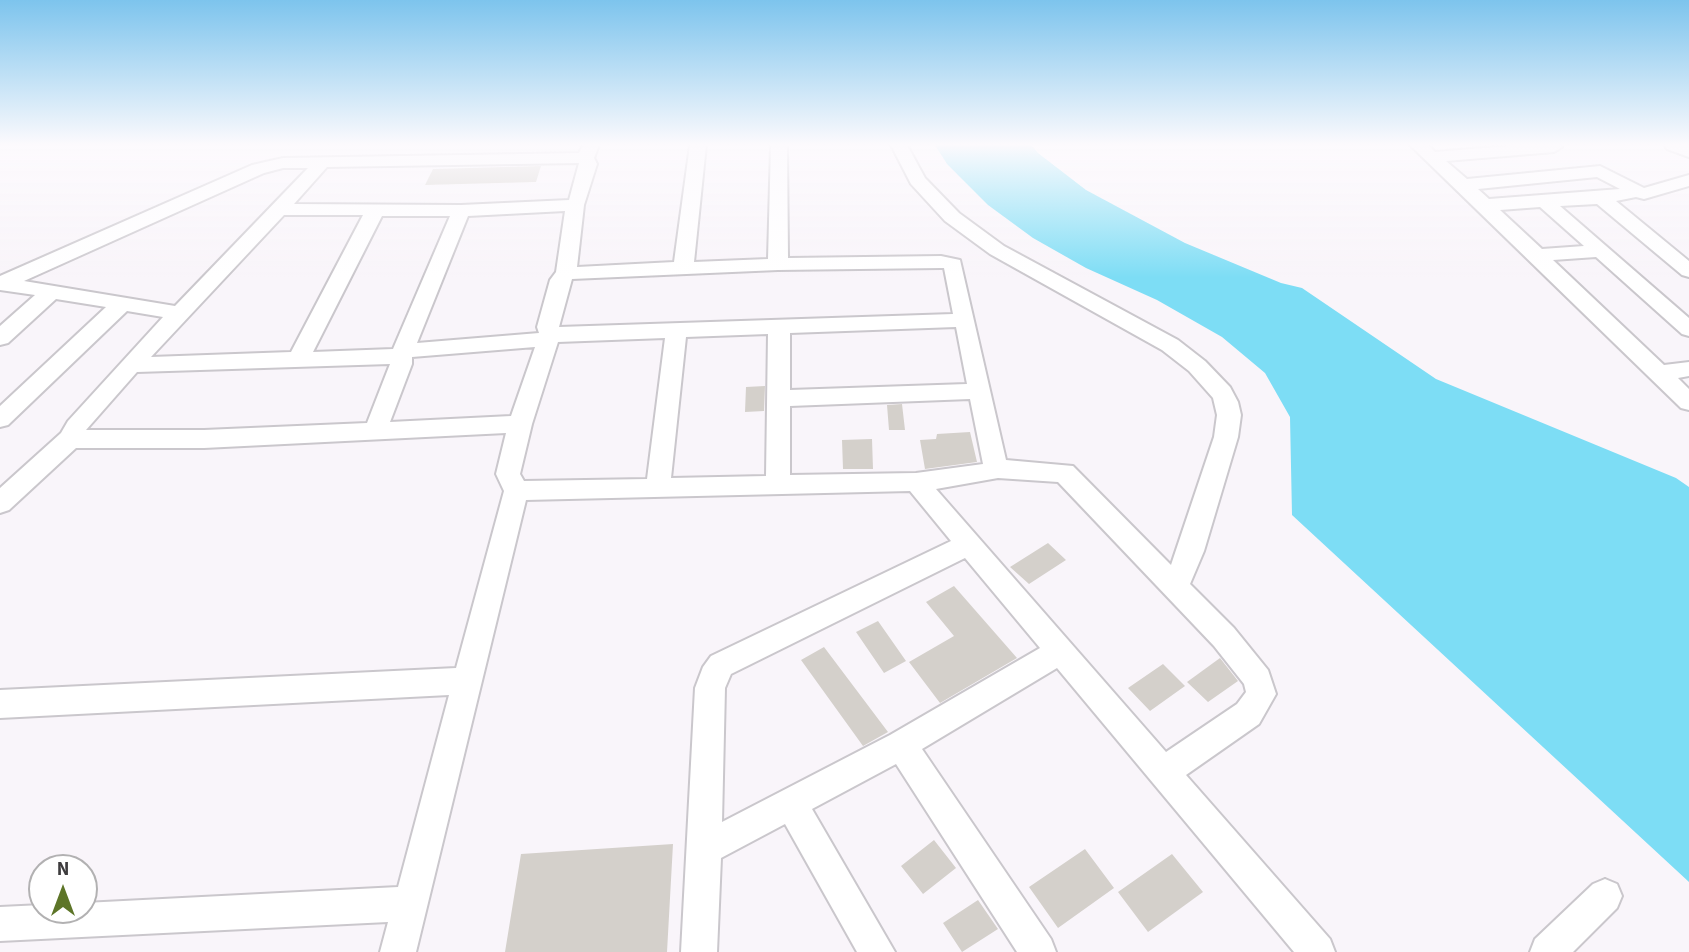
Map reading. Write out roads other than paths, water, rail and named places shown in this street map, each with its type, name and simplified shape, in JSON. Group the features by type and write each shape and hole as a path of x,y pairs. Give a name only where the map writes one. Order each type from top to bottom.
{"street":[{"path":"0,284 212,189"},
{"path":"0,503 70,439 76,427 178,313 188,307 298,189"},
{"path":"398,952 516,491 508,474 520,424 549,337 548,327 560,280 566,273 575,205 581,189"},
{"path":"683,268 693,189"},
{"path":"778,264 779,189"},
{"path":"926,189 952,217 997,250 1170,345 1197,366 1222,393 1227,402 1226,437 1191,551 1175,587"},
{"path":"1468,189 1689,402"},
{"path":"1633,189 1644,194 1659,189"},
{"path":"1485,205 1601,198 1637,192"},
{"path":"1601,198 1689,271"},
{"path":"1545,202 1689,329"},
{"path":"281,209 461,211 575,205"},
{"path":"298,359 375,211"},
{"path":"376,429 401,364 402,353 461,211"},
{"path":"1535,255 1601,251"},
{"path":"566,273 778,264 953,264 996,469"},
{"path":"0,284 178,313"},
{"path":"0,338 51,292"},
{"path":"0,419 122,304"},
{"path":"134,365 402,353 549,337 963,320"},
{"path":"778,485 779,328"},
{"path":"658,488 676,332"},
{"path":"1659,373 1689,369"},
{"path":"778,398 978,391"},
{"path":"70,439 204,439 520,424"},
{"path":"516,491 916,482 996,469 1064,473 1224,637 1258,679 1261,694 1248,713 1163,772"},
{"path":"916,482 1317,952"},
{"path":"699,952 710,688 713,676 721,665 969,544"},
{"path":"705,849 901,745 1060,651"},
{"path":"0,704 466,681"},
{"path":"901,745 1038,952"},
{"path":"791,804 877,952"},
{"path":"1548,952 1605,896"},
{"path":"0,924 410,904"}],"water":[{"path":"972,189 1085,189 1185,243 1281,283 1302,288 1436,379 1676,478 1689,487 1689,882 1292,515 1290,417 1265,373 1222,337 1157,300 1086,268 1033,238 988,205"}]}
